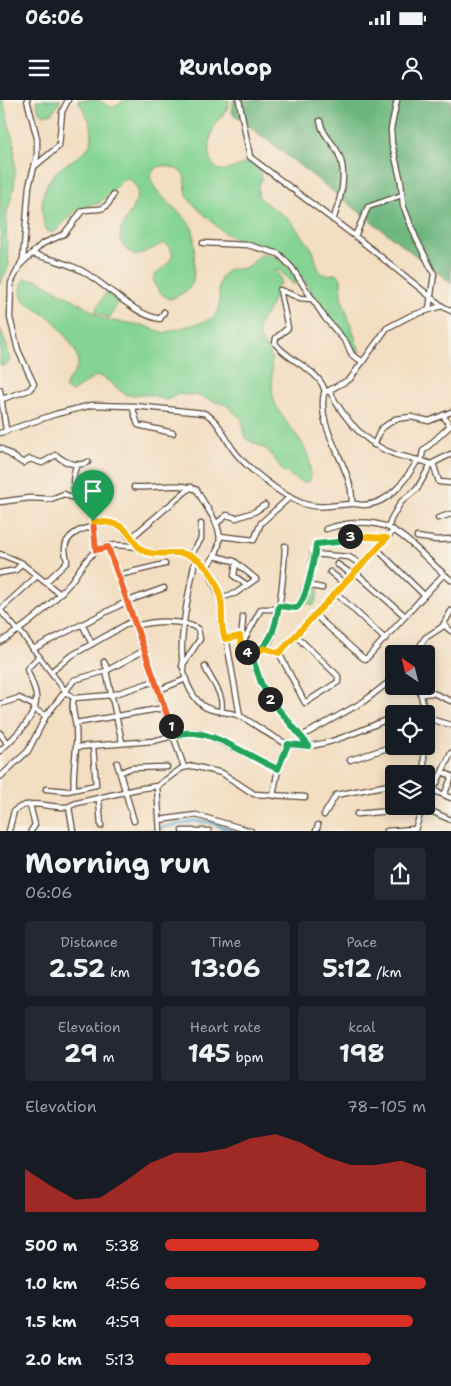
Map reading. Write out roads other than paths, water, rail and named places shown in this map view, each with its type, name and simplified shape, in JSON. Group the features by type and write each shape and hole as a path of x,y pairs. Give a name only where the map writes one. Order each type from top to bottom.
{"street":[{"path":"21,264 29,186 35,166 37,138 28,100"},
{"path":"35,166 59,146 62,112 68,100"},
{"path":"239,100 250,158 355,236 442,306 451,311"},
{"path":"397,100 390,129 403,204 416,238 433,269 433,289 429,309"},
{"path":"320,121 323,133 335,147 341,163 342,197 333,220"},
{"path":"2,399 29,390 34,384 18,350 10,318 11,283 21,264 42,244 64,234 82,211 100,210 109,203 113,195"},
{"path":"355,236 368,206 402,195"},
{"path":"203,243 248,245 278,254 292,268 311,299 346,342 352,355 363,362"},
{"path":"32,254 82,271 111,293 152,316 160,319 164,312"},
{"path":"426,293 433,289"},
{"path":"311,299 300,298 280,290 288,328 276,338 275,342 300,366 317,377 347,417 374,445 432,464"},
{"path":"352,503 351,487 325,420 323,400 327,391 345,384 387,328 397,321 442,306"},
{"path":"0,390 6,430"},
{"path":"0,433 84,406 132,406 209,415 240,457 290,496 306,504 331,506 352,503 370,504 386,497 400,486 420,460 423,451 450,426 443,415"},
{"path":"132,406 138,424 172,433"},
{"path":"374,445 381,429 394,419 412,417 429,421 451,412"},
{"path":"0,448 22,463 30,459 42,463 56,455 63,461 82,465 88,462"},
{"path":"389,526 390,518 401,502 417,489 432,464 451,454"},
{"path":"77,464 73,474 74,490 77,494 93,500 96,550"},
{"path":"432,464 439,482 451,483"},
{"path":"134,487 163,488 182,485 197,490 217,523 220,536 215,556 207,566"},
{"path":"132,537 191,487"},
{"path":"0,502 18,502 29,498 51,499 64,494 71,497 77,494"},
{"path":"220,536 254,540 262,523 290,496"},
{"path":"217,523 227,515 234,519 254,512 265,505"},
{"path":"438,518 451,514"},
{"path":"326,529 349,523 389,526 451,580"},
{"path":"46,582 66,563 66,546 71,536 93,524 122,526 132,537 137,547"},
{"path":"201,524 201,539 192,557 184,624 182,666 186,679 202,705 240,716 288,744 309,746 322,744 385,720"},
{"path":"279,653 394,530"},
{"path":"241,646 260,611 264,608 298,608 307,585 316,544 338,542 345,540 348,536 387,538"},
{"path":"417,537 440,540 451,539"},
{"path":"0,642 18,630 60,594 96,550 121,545 137,547 147,552 175,552 192,557 207,566 220,598 222,630 240,716"},
{"path":"252,656 264,648 271,637 279,608 285,546"},
{"path":"108,547 164,708 177,735 184,767"},
{"path":"377,549 424,596"},
{"path":"0,554 22,563 60,594"},
{"path":"314,554 349,557 362,565"},
{"path":"215,556 230,559 256,578 236,593 220,598"},
{"path":"0,573 16,570 22,563"},
{"path":"236,563 234,576 247,585"},
{"path":"119,575 165,564"},
{"path":"337,564 354,574 405,616"},
{"path":"330,572 344,584"},
{"path":"315,615 363,658 369,657 444,574"},
{"path":"38,576 0,610 39,656 66,692 74,698 112,695 155,681"},
{"path":"307,585 322,588"},
{"path":"33,649 128,601 164,588"},
{"path":"336,593 385,639"},
{"path":"420,645 424,638 444,625 451,611"},
{"path":"243,617 240,636 242,650 252,656 261,683 270,699 309,746"},
{"path":"51,672 63,661 92,644 135,623 155,622 184,624 198,629 201,637 182,666"},
{"path":"82,624 92,644"},
{"path":"444,625 451,631"},
{"path":"264,648 279,653 303,700 305,703 308,702 338,682 340,678 296,635"},
{"path":"225,639 240,636"},
{"path":"0,777 28,751 46,716 76,678 107,670 144,650"},
{"path":"0,751 20,730 35,707 35,689 27,669 39,656"},
{"path":"104,662 122,742"},
{"path":"205,667 212,682 222,695 221,712"},
{"path":"159,690 186,679"},
{"path":"302,736 363,702 385,685"},
{"path":"435,694 451,701"},
{"path":"0,704 19,698 46,716"},
{"path":"74,698 72,706 76,723 77,747 73,765 74,789"},
{"path":"76,723 164,708"},
{"path":"435,720 451,724"},
{"path":"77,747 153,740 197,732 278,769"},
{"path":"0,733 7,743"},
{"path":"273,796 278,769 288,744"},
{"path":"46,789 57,791 92,787 97,784 93,746"},
{"path":"350,760 385,749"},
{"path":"451,753 450,761 435,791 451,798"},
{"path":"117,763 134,821"},
{"path":"120,772 131,768 167,767"},
{"path":"9,831 14,811 30,805 69,807 77,803 99,800 157,786 184,767 203,768 222,773 249,792 273,796 305,797"},
{"path":"443,772 451,777 444,795"},
{"path":"157,786 160,831"},
{"path":"324,815 336,795 385,786"},
{"path":"99,800 101,826"},
{"path":"30,805 34,825 31,831"},
{"path":"69,807 73,831"},
{"path":"357,814 385,811"},
{"path":"435,812 451,820"},
{"path":"159,822 196,815 251,831"},
{"path":"387,831 415,830 421,815"},
{"path":"316,831 318,825"},
{"path":"182,831 209,831"}],"waterway":[{"path":"160,828 195,821 210,822 232,831"},
{"path":"136,831 157,828"}]}
